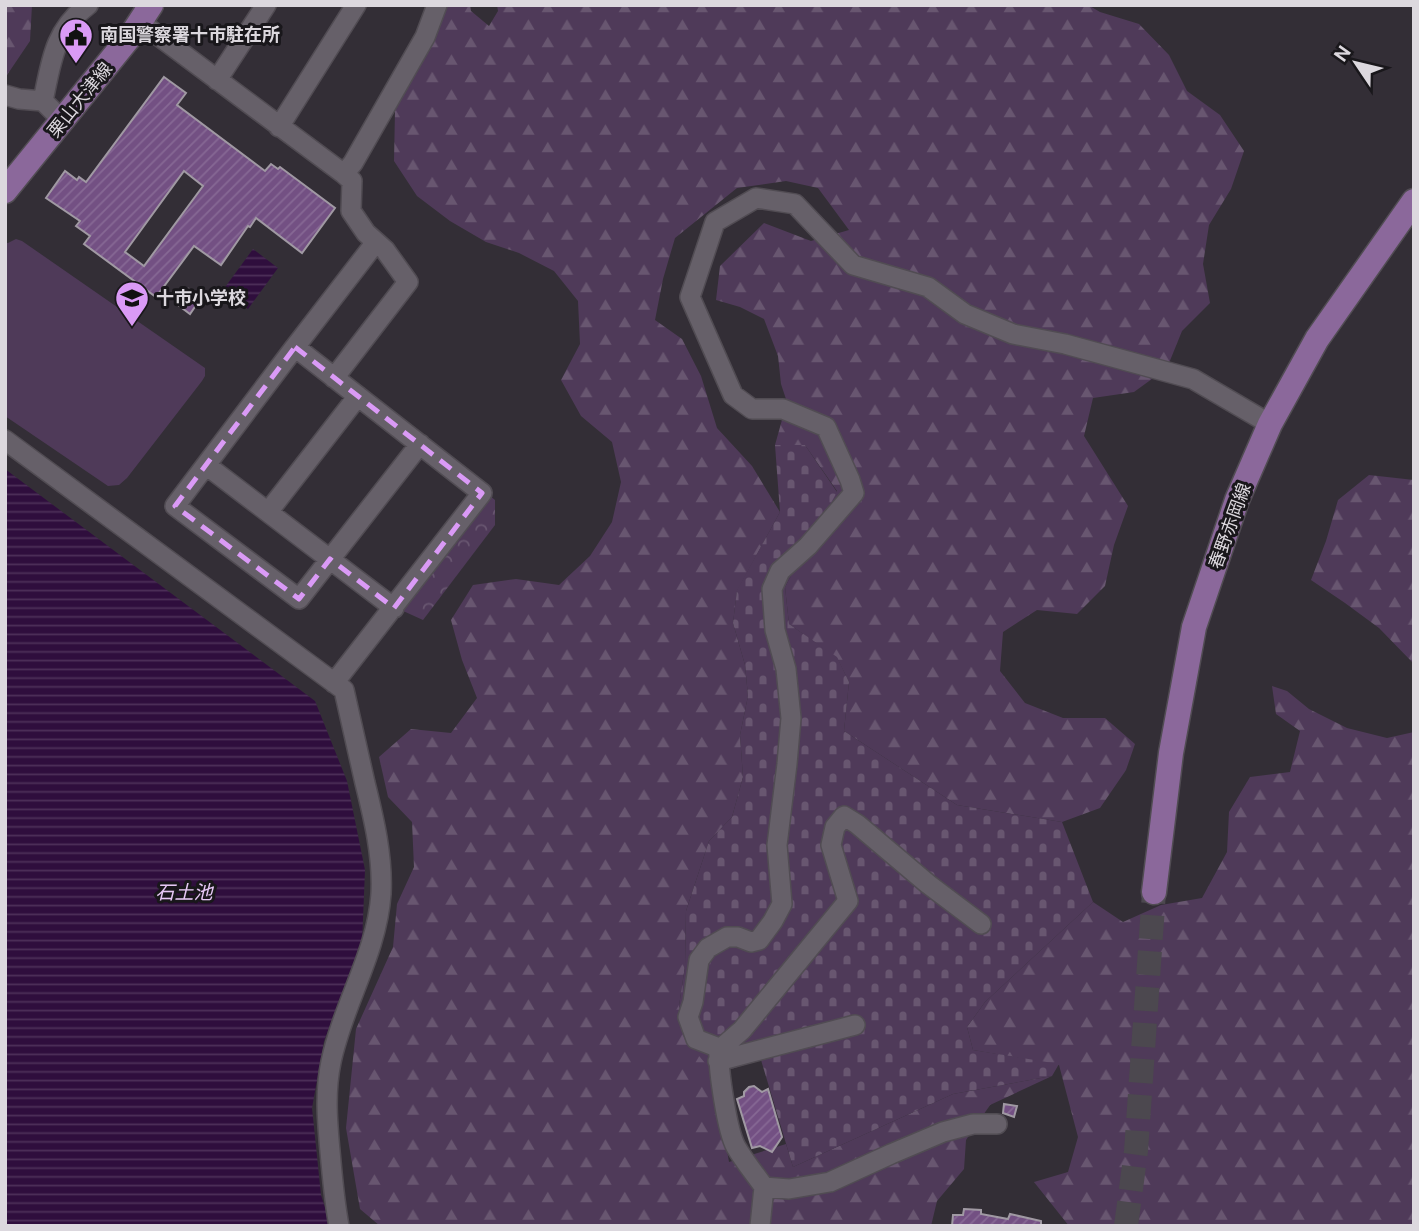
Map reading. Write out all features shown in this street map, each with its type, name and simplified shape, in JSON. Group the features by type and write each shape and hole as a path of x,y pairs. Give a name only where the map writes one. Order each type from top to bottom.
{"main road":[{"name":"栗山大津線","path":"5,191 145,14"},
{"name":"春野赤岡線","path":"1154,892 1171,753 1194,627 1237,500 1270,424 1317,339 1414,201"}],"street":[{"path":"43,101 55,48 65,27 88,5"},
{"path":"218,80 266,5"},
{"path":"279,127 356,5"},
{"path":"344,174 353,163 425,37 437,5"},
{"path":"145,14 218,80 352,181 351,211 408,282 334,378"},
{"path":"5,95 43,101 63,121"},
{"path":"760,1226 764,1187 734,1144 727,1118 719,1056 714,1046 696,1039 688,1017 699,960 708,948 727,937 738,937 751,942 759,940 774,921 782,904 777,845 791,718 786,669 775,630 772,589 780,571 808,546 853,493 850,480 826,427 783,410 751,409 733,395 690,297 715,222 755,198 795,204 853,265 928,286 965,314 1013,334 1065,344 1193,379 1270,424"},
{"path":"376,242 175,506 299,599 420,444"},
{"path":"295,347 482,493 334,683"},
{"path":"268,512 358,396"},
{"path":"5,440 344,690 374,818 381,868 381,894 378,917 365,964 331,1062 328,1130 339,1226"},
{"path":"206,465 394,608"},
{"path":"719,1056 848,901 831,845 835,827 844,816 981,923"},
{"path":"719,1056 855,1025"},
{"path":"764,1187 789,1189 830,1182 943,1132 973,1124 997,1124"}],"highlighted area":[{"path":"295,347 482,493 394,608 330,559 299,599 175,506"}],"green space":[{"path":"5,5 32,5 30,41 7,75 5,75"},
{"path":"443,5 470,5 471,11 489,26 498,11 497,5 1088,5 1100,12 1139,24 1169,55 1187,91 1220,115 1244,151 1231,189 1209,225 1203,264 1210,303 1182,331 1167,368 1134,392 1093,398 1084,436 1128,506 1114,545 1105,586 1077,614 1037,610 1003,632 1000,671 1025,703 1063,718 1105,718 1135,744 1126,770 1100,808 1062,822 957,805 844,731 849,682 837,658 789,624 785,587 837,491 805,445 775,445 787,402 781,384 778,356 764,319 740,307 716,300 720,266 764,223 811,241 849,230 818,188 786,181 737,188 675,238 663,279 655,320 682,339 701,376 717,428 752,466 780,512 737,591 733,623 745,665 748,696 740,735 743,777 732,817 709,841 686,911 685,966 679,1006 714,1074 729,1162 786,1144 793,1167 953,1094 1052,1076 990,1105 966,1140 964,1169 937,1201 931,1226 380,1226 360,1209 346,1128 356,1029 393,947 397,904 414,867 412,822 388,797 379,757 411,729 451,733 477,698 462,660 451,620 473,585 516,579 559,585 590,556 612,522 621,482 612,442 581,416 561,380 580,344 578,301 554,271 519,253 486,242 450,221 417,196 394,161 395,111 436,31"},
{"path":"16,239 205,368 202,381 119,485 108,486 5,416 5,243"},
{"path":"775,445 805,445 837,492 785,587 789,624 837,657 849,682 844,731 957,805 1062,822 1093,902 985,1002 967,1027 973,1050 1059,1064 1052,1076 953,1094 793,1167 761,1060 714,1074 690,1045 679,1006 685,966 686,911 709,841 732,817 743,777 740,735 748,696 745,665 733,623 737,590 780,512"},
{"path":"1369,475 1414,480 1414,664 1379,628 1311,580 1338,500"},
{"path":"490,496 495,500 495,525 423,620 401,610"},
{"path":"1272,686 1287,691 1309,709 1347,728 1387,738 1414,732 1414,1226 1069,1226 1034,1182 1068,1172 1078,1137 1059,1065 973,1050 967,1027 985,1002 1093,902 1123,922 1161,905 1202,898 1227,852 1229,812 1250,777 1290,772 1300,731 1276,714"}],"water":[{"path":"253,249 278,268 248,309 223,290"},
{"name":"石土池","path":"5,469 315,701 347,781 365,870 362,943 324,1041 312,1108 321,1195 331,1226 5,1226"}],"building":[{"path":"164,77 186,93 177,105 265,171 271,164 278,169 280,167 335,208 302,253 256,218 221,265 194,246 156,297 84,244 90,236 76,226 80,221 46,198 65,171 77,180 79,177 86,182","holes":["184,171 203,186 144,266 125,252"]},
{"path":"189,289 201,298 190,314 178,305"},
{"path":"754,1086 762,1092 768,1089 782,1137 772,1152 760,1146 752,1148 737,1099 744,1096 749,1087"},
{"path":"1004,1104 1017,1106 1014,1117 1003,1113"},
{"path":"964,1209 981,1210 981,1214 1008,1219 1010,1214 1041,1221 1041,1226 952,1226 953,1215 963,1215"}],"tunnel":[{"path":"1126,1226 1136,1151 1154,892"}],"place":[{"name":"南国警察署十市駐在所","path":"76,65"},
{"name":"十市小学校","path":"132,328"}]}
